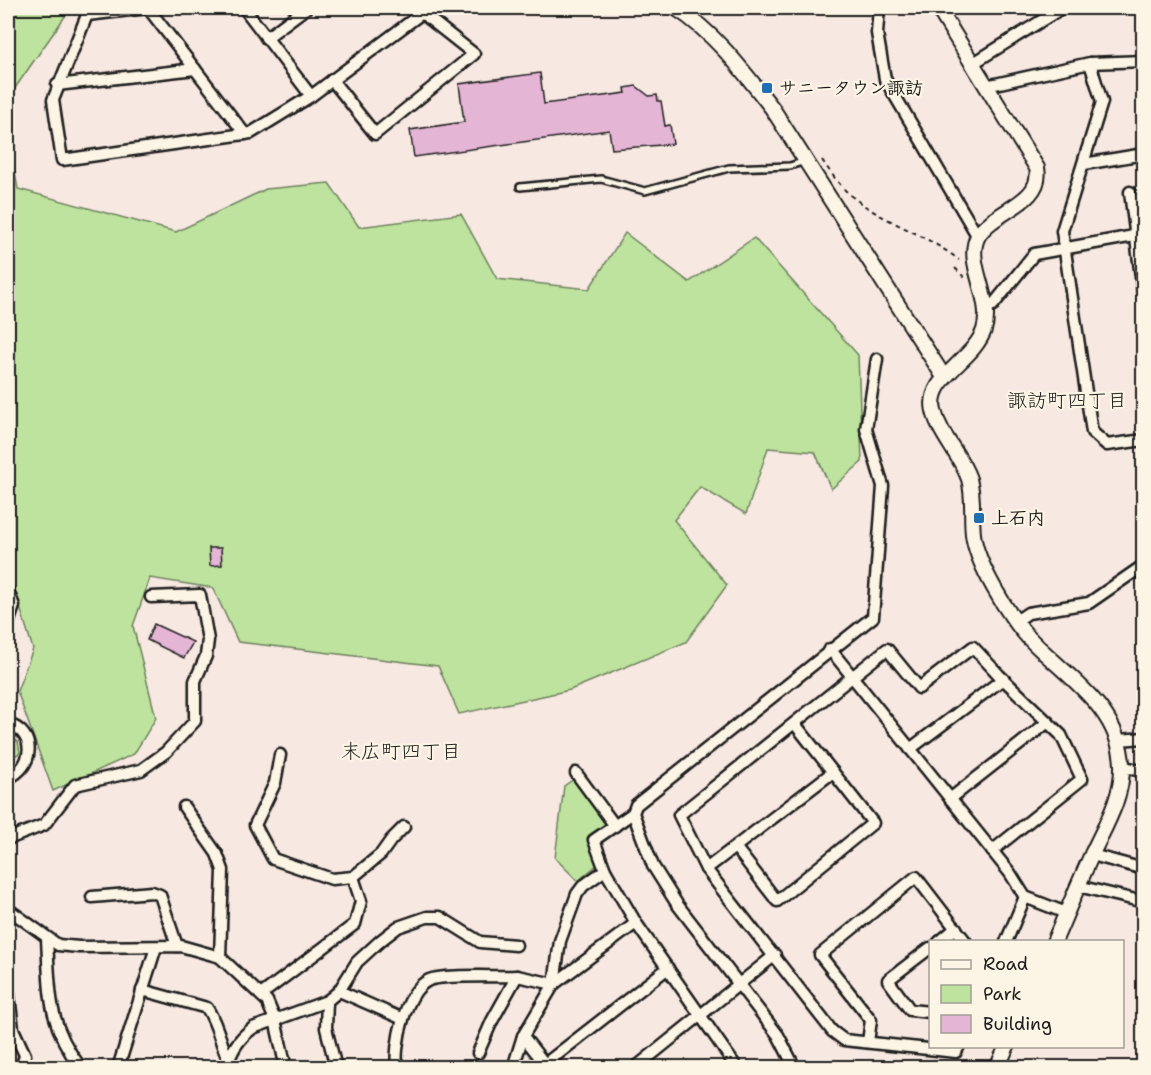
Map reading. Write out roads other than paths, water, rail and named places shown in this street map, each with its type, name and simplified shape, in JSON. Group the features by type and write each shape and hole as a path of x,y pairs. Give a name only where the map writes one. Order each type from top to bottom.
{"street":[{"path":"244,134 148,8 87,11 53,100 62,160 244,134 251,133 311,96 421,10 474,54 375,134 332,80"},
{"path":"243,8 311,96"},
{"path":"266,38 306,8"},
{"path":"676,8 714,39 743,70 807,160 944,377"},
{"path":"879,8 877,33 885,79 978,237 975,255 987,306 986,324 980,339 964,360 937,386 933,408 938,424 969,480 972,533 978,555 1016,621 1041,650 1103,711 1119,740 1122,766 1117,799 1055,940"},
{"path":"938,8 1037,168 1038,177 1031,192 978,237"},
{"path":"972,64 1062,8"},
{"path":"986,86 1090,63 1143,61"},
{"path":"1090,63 1102,102 1062,231 1092,432 1107,445 1143,440"},
{"path":"57,85 195,69"},
{"path":"1084,164 1143,154"},
{"path":"1130,192 1143,300"},
{"path":"987,306 993,305 1034,254 1134,236"},
{"path":"737,1068 636,923 605,870 594,840 633,813 636,805 873,617 883,486 866,429 877,358"},
{"path":"1016,621 1028,613 1089,603 1143,565"},
{"path":"8,591 14,606 8,624"},
{"path":"8,839 44,825 75,785 141,770 166,752 195,722 195,681 206,656 208,640 200,595 152,597"},
{"path":"958,1048 956,1052 844,1040 832,1031 706,869 679,815 887,649 919,688 973,647 1061,735 1082,779 992,851"},
{"path":"830,649 992,851 1025,897 1066,913"},
{"path":"910,749 1003,679"},
{"path":"950,799 1048,722"},
{"path":"8,724 24,735 29,752 24,768 8,778"},
{"path":"736,848 777,901 873,823 795,724"},
{"path":"1119,740 1143,737"},
{"path":"280,755 275,783 255,825 273,859 332,879 352,877 381,854 404,827"},
{"path":"1122,766 1143,772"},
{"path":"706,869 833,772"},
{"path":"576,773 615,826"},
{"path":"184,807 217,854 223,870 220,957"},
{"path":"633,813 653,866 677,904 778,1035 795,1068"},
{"path":"1092,855 1143,869"},
{"path":"554,984 560,941 577,894 583,886 605,870"},
{"path":"262,994 355,924 361,901 352,877"},
{"path":"868,1042 871,1020 820,955 916,877 965,940"},
{"path":"1078,886 1143,902"},
{"path":"92,897 152,892 160,895 177,946"},
{"path":"1007,940 1025,897"},
{"path":"8,909 58,945 79,947 177,946 220,957 262,994 276,1020 286,1068"},
{"path":"227,1064 236,1043 253,1028 327,1001 339,991 357,962 398,927 427,917 440,917 480,942 516,945"},
{"path":"513,1068 523,1036 554,984 636,923"},
{"path":"941,940 956,928"},
{"path":"47,939 54,1020 62,1038 81,1068"},
{"path":"118,1068 156,947"},
{"path":"929,949 888,980 910,1010 929,1012"},
{"path":"635,1068 775,955"},
{"path":"523,1036 547,1066 668,968"},
{"path":"397,1068 395,1053 403,1019 416,990 429,980 517,976 554,984"},
{"path":"478,1053 492,1021 517,976"},
{"path":"8,987 13,1029 25,1055 21,1068"},
{"path":"142,990 207,1008 217,1024 217,1035 227,1064"},
{"path":"339,991 403,1019"},
{"path":"327,1001 326,1028 336,1068"},
{"path":"998,1068 1007,1048"}],"lane":[{"path":"520,187 601,178 645,191 723,169 796,165 807,160"}],"place":[{"name":"サニータウン諏訪","path":"767,88"},
{"name":"上石内","path":"979,518"}],"district":[{"name":"諏訪町四丁目","path":"1067,400"},
{"name":"末広町四丁目","path":"401,751"}]}
